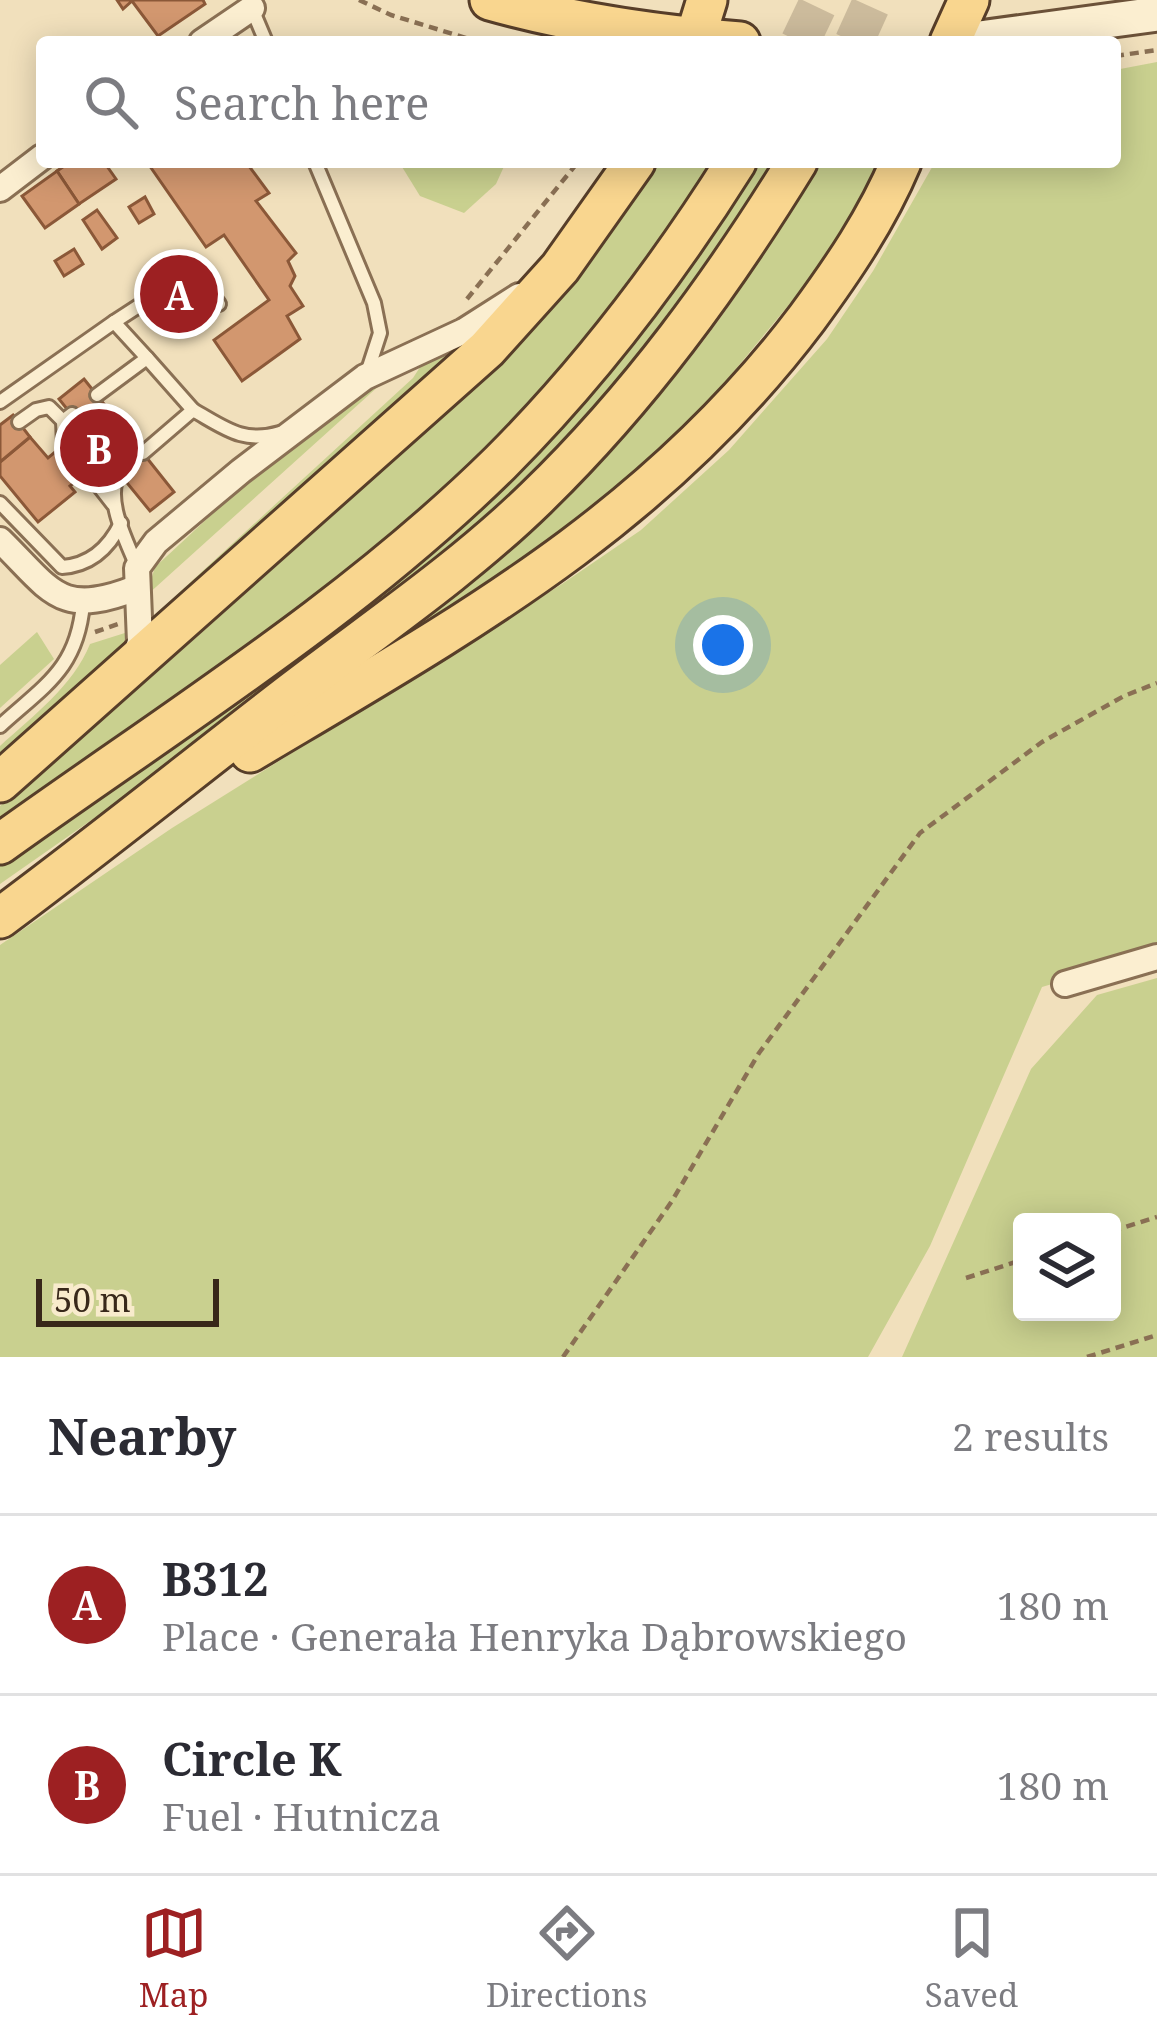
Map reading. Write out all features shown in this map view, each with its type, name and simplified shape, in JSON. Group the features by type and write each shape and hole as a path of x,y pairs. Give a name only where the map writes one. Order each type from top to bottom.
{"main road":[{"path":"490,0 540,14 671,36"},
{"path":"696,36 707,0"},
{"path":"952,36 969,0"},
{"path":"540,14 571,36"},
{"path":"994,36 1151,15"},
{"path":"1071,36 1151,15"},
{"path":"0,782 487,349 560,268 629,168"},
{"path":"0,844 256,662 454,506 555,406 611,340 732,168"},
{"path":"0,917 126,826 468,559 535,499 685,331 792,168"},
{"path":"126,826 425,650 602,529 680,462 767,370 844,268 901,172"}],"street":[{"path":"210,36 250,4"},
{"path":"0,190 36,163"},
{"path":"0,540 55,593 83,604 102,602 136,578 156,542 292,430 365,377 464,332 560,268"},
{"path":"129,667 140,642 136,578"},
{"path":"1065,984 1157,957"}],"lane":[{"path":"250,4 263,36"},
{"path":"318,168 374,303 380,333 365,377"},
{"path":"0,402 194,270 219,304"},
{"path":"114,322 194,410 236,434 258,440 292,430"},
{"path":"97,395 147,358"},
{"path":"19,422 49,406 68,418 64,444"},
{"path":"143,453 194,410"},
{"path":"88,472 115,505"},
{"path":"119,472 112,486 115,505 136,578"},
{"path":"0,503 62,567 80,566 95,556 113,539 121,523"},
{"path":"0,726 66,663 78,638 83,604"}],"path":[{"path":"358,0 459,36"},
{"path":"1121,55 1157,50"},
{"path":"563,1357 672,1201 759,1053 920,833 1042,742 1157,683"},
{"path":"1121,1229 1157,1217"},
{"path":"966,1278 1013,1263"},
{"path":"1087,1357 1157,1335"}],"green space":[{"path":"1157,62 1157,953 1042,987 930,1246 868,1357 0,1357 0,945 172,828 641,530 729,450 827,339 873,271 932,168 1121,168 1121,69"},
{"path":"403,168 503,168 496,184 464,213 420,196"},
{"path":"653,168 712,168 618,307 536,399 466,467 392,532 239,652 0,823 0,806 450,408 563,293 629,208"},
{"path":"750,168 772,168 639,361 565,446 485,521 213,735 0,884 0,863 418,555"},
{"path":"814,168 878,168 821,266 706,405 548,549 359,667 498,555 586,474 667,387 764,253"},
{"path":"459,344 155,628 146,623 413,378 424,361"},
{"path":"381,384 146,596 155,567 235,493 319,422"},
{"path":"37,632 54,659 0,708 0,665"},
{"path":"128,632 120,657 0,769 0,746 63,687 90,644"},
{"path":"1157,978 1157,1357 902,1357 1031,1069 1097,995"}],"building":[{"path":"117,0 203,0 205,4 158,36 132,1 123,9"},
{"path":"108,168 116,179 79,204 57,171"},
{"path":"151,168 250,168 269,193 256,201 296,253 288,261 295,276 290,286 303,306 287,316 300,339 242,381 214,340 269,300 224,235 206,247"},
{"path":"57,171 79,204 45,228 22,196"},
{"path":"145,197 154,214 139,223 129,207"},
{"path":"97,210 117,238 102,249 83,220"},
{"path":"74,249 83,264 64,276 55,261"},
{"path":"183,305 196,321 185,329 173,312"},
{"path":"84,379 174,492 150,511 106,457 70,486 75,492 38,522 0,476 0,462 30,437 48,458 83,429 59,399"},
{"path":"13,415 30,437 0,462 0,425"}],"tunnel":[{"path":"803,36 820,0"},
{"path":"857,36 873,0"}],"place":[{"name":"B312","path":"179,294"},
{"name":"Circle K","path":"99,448"}]}
